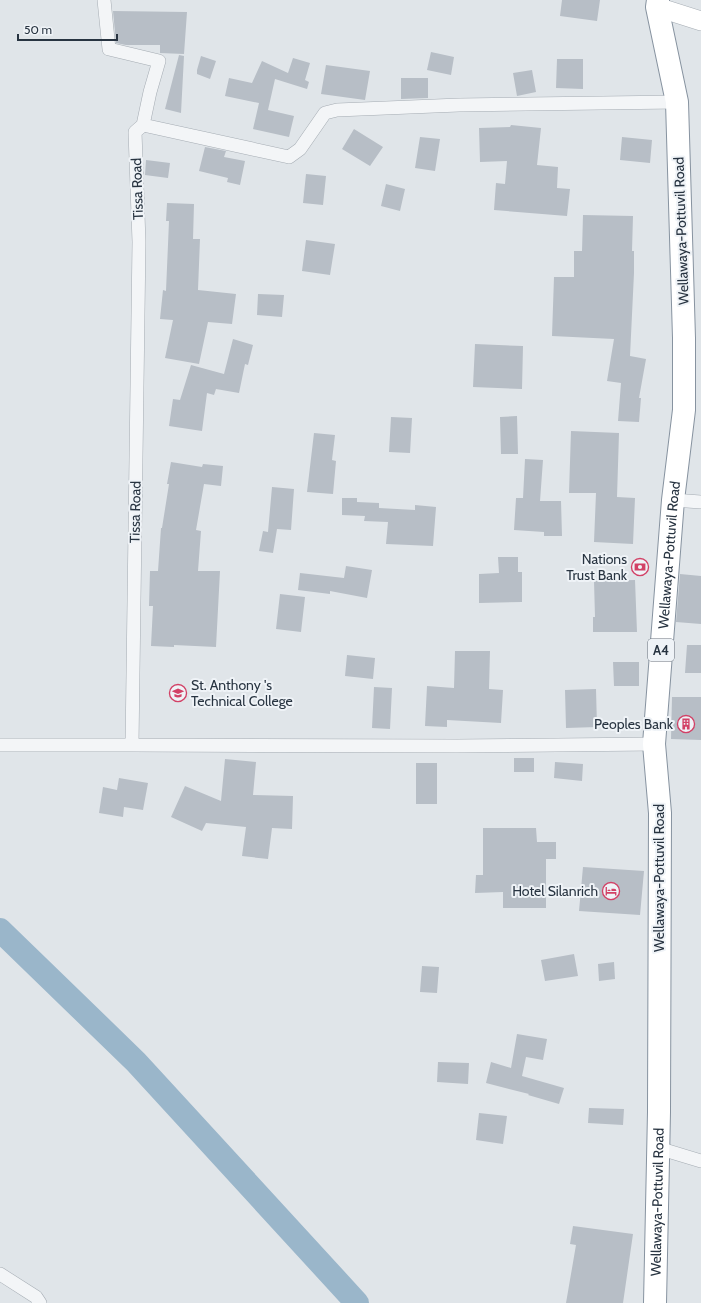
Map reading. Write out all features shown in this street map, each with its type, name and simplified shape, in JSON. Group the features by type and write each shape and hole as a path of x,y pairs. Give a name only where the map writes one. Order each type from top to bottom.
{"highway":[{"name":"Wellawaya-Pottuvil Road","path":"655,1303 658,1148 660,813 654,744 673,500 684,410 684,338 677,102 657,4"}],"street":[{"name":"Tissa Road","path":"104,0 109,49 159,61 150,92 143,125 135,132 139,242 132,745"},
{"path":"657,4 701,21"},
{"path":"143,125 289,157 300,149 325,113 337,110 458,105 677,102"},
{"path":"673,500 701,502"},
{"path":"0,745 457,746 654,744"},
{"path":"658,1148 701,1161"},
{"path":"0,1274 36,1297 40,1303"}],"building":[{"path":"562,0 600,0 597,21 560,16"},
{"path":"113,11 187,12 184,54 160,53 160,45 126,45 116,43"},
{"path":"431,52 454,57 451,75 427,70"},
{"path":"179,55 184,56 181,113 165,109"},
{"path":"201,56 216,61 210,79 197,74"},
{"path":"293,58 310,63 305,80 309,82 307,89 275,79 268,110 294,116 289,137 253,129 259,103 225,96 229,78 252,83 262,61 288,73"},
{"path":"557,59 583,59 583,89 556,88"},
{"path":"326,65 370,71 365,100 321,94"},
{"path":"532,70 536,92 517,96 513,73"},
{"path":"401,78 428,78 428,98 401,99"},
{"path":"511,125 541,128 537,165 558,167 557,188 570,189 567,216 494,210 496,183 505,184 507,161 480,162 479,128 510,127"},
{"path":"354,129 383,147 370,166 342,149"},
{"path":"420,137 440,139 435,171 415,168"},
{"path":"622,137 652,140 650,163 620,160"},
{"path":"205,147 226,151 224,157 245,161 240,185 227,182 228,178 199,171"},
{"path":"146,160 170,163 168,178 145,175"},
{"path":"306,174 326,176 323,205 303,203"},
{"path":"386,184 405,189 400,211 381,206"},
{"path":"167,203 194,204 193,239 200,239 198,290 236,294 232,324 208,322 199,364 165,358 173,320 160,319 163,290 166,291 169,221 166,221"},
{"path":"583,215 633,216 632,251 634,251 634,273 630,356 646,359 639,398 641,398 639,422 618,421 621,383 607,381 614,339 552,336 554,277 574,277 574,251 582,251"},
{"path":"306,240 335,244 330,275 302,271"},
{"path":"258,294 284,295 282,317 257,315"},
{"path":"233,339 253,345 248,365 245,364 239,393 216,389 214,395 207,393 202,431 169,426 173,399 180,400 191,365 224,374"},
{"path":"475,344 523,346 522,389 473,387"},
{"path":"517,416 518,454 501,454 500,417"},
{"path":"391,417 412,418 410,453 389,452"},
{"path":"571,431 619,433 617,497 635,498 633,544 594,542 596,493 569,493"},
{"path":"314,433 335,435 332,460 336,461 333,494 307,492"},
{"path":"525,459 543,460 540,501 561,501 562,536 544,536 544,532 514,530 516,498 523,498"},
{"path":"171,462 202,467 203,464 223,466 221,486 204,484 196,530 201,531 198,571 220,571 216,647 174,645 174,647 151,646 153,606 149,606 150,571 158,571 161,528 169,484 167,484"},
{"path":"272,487 294,489 291,530 277,529 273,553 259,551 263,531 268,532"},
{"path":"342,498 357,498 357,502 379,503 379,508 415,510 415,505 436,507 433,546 386,544 388,522 364,521 365,516 342,515"},
{"path":"498,557 518,557 518,572 522,572 522,602 479,603 479,574 499,573"},
{"path":"346,566 372,570 367,598 330,591 330,594 298,590 300,573 344,578"},
{"path":"680,574 701,576 701,624 676,622"},
{"path":"635,580 637,632 593,632 593,617 595,617 594,581"},
{"path":"280,594 305,597 301,632 276,629"},
{"path":"687,645 701,645 701,673 685,673"},
{"path":"455,651 490,651 489,689 503,690 501,723 447,720 447,727 425,726 427,686 454,688"},
{"path":"347,655 375,658 373,679 345,676"},
{"path":"613,662 639,662 639,686 614,686"},
{"path":"374,687 392,688 390,729 372,728"},
{"path":"596,689 597,727 566,728 565,690"},
{"name":"Peoples Bank","path":"672,697 701,697 701,740 671,739"},
{"path":"514,758 534,758 534,772 514,772"},
{"path":"225,759 256,762 253,795 293,796 292,829 272,828 268,859 242,856 246,827 206,823 202,831 171,817 185,786 221,801"},
{"path":"555,762 583,764 582,781 554,778"},
{"path":"416,763 437,763 437,804 416,804"},
{"path":"119,778 148,783 143,810 124,807 123,817 99,813 103,787 117,790"},
{"path":"483,828 536,828 537,842 556,842 556,859 546,859 546,908 503,908 503,892 475,893 476,875 483,875"},
{"name":"Hotel Silanrich","path":"583,867 644,871 640,915 579,911"},
{"path":"574,954 578,976 545,981 541,960"},
{"path":"614,962 615,979 599,981 598,964"},
{"path":"422,966 439,967 437,993 420,992"},
{"path":"517,1034 547,1039 543,1060 526,1057 522,1076 564,1088 559,1104 528,1095 529,1094 486,1083 491,1062 511,1068"},
{"path":"438,1062 469,1063 468,1084 437,1082"},
{"path":"589,1108 624,1109 623,1125 588,1123"},
{"path":"479,1113 507,1116 503,1144 476,1140"},
{"path":"573,1226 633,1234 623,1303 566,1303 576,1245 570,1244"}],"waterway":[{"path":"0,930 136,1062 357,1303"}],"place":[{"name":"Nations Trust Bank","path":"640,567"},
{"name":"St. Anthony 's Technical College","path":"178,693"},
{"name":"Peoples Bank","path":"686,724"},
{"name":"Hotel Silanrich","path":"611,891"}]}
